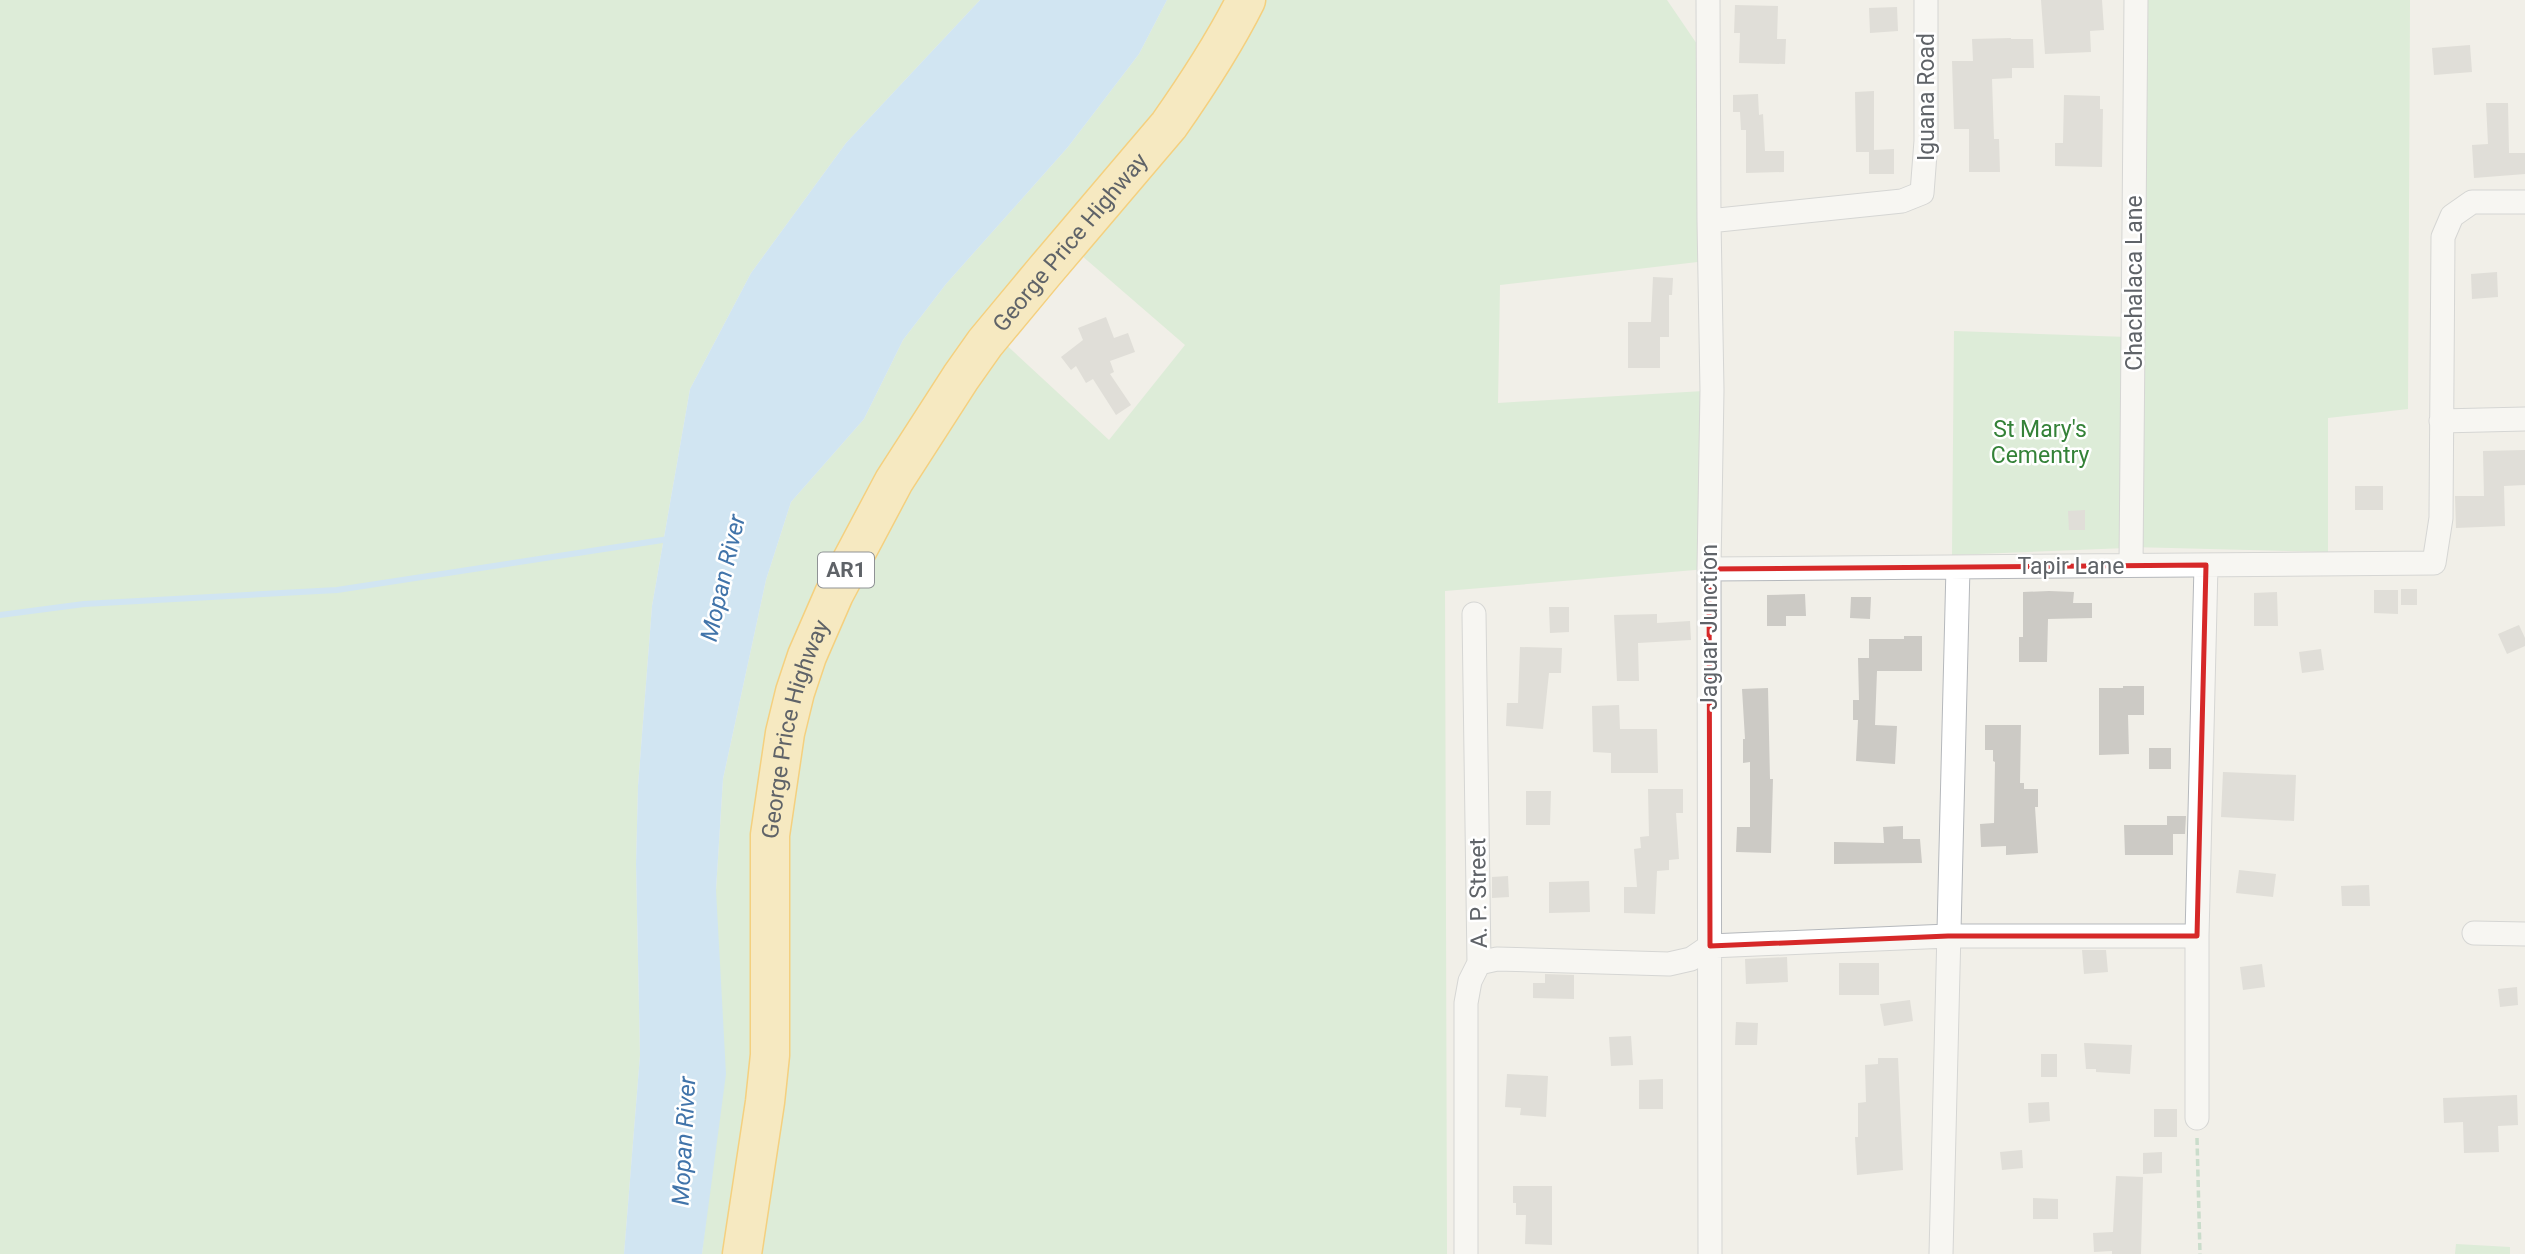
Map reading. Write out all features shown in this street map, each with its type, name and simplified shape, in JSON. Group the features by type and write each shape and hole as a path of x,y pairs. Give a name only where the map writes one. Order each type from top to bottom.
{"highway":[{"name":"George Price Highway","path":"742,1254 770,1055 770,835 785,733 807,656 834,594 894,481 924,432 985,343 1117,183 1169,125 1229,34 1245,0"}],"street":[{"name":"Jaguar Junction","path":"1708,0 1712,390 1709,569 1710,1254"},
{"name":"Iguana Road","path":"1709,221 1902,201 1922,193 1926,170 1926,0"},
{"name":"Chachalaca Lane","path":"2132,565 2136,0"},
{"path":"2525,202 2472,202 2452,216 2444,237 2441,421 2525,419"},
{"name":"Tapir Lane","path":"1709,569 2434,563 2441,518 2441,421"},
{"path":"2197,1118 2197,936 2206,565"},
{"path":"1941,1254 1958,567"},
{"name":"A. P. Street","path":"1466,1254 1466,1003 1470,981 1479,963 1474,614"},
{"path":"2474,933 2525,934"},
{"path":"1479,963 1497,959 1669,964 1691,959 1710,946 1948,936 2197,936"}],"path":[{"path":"2197,1118 2200,1254"}],"highlighted area":[{"path":"2206,565 2197,936 1948,936 1710,946 1709,569"}],"green space":[{"path":"0,0 980,0 846,143 751,273 690,389 652,606 638,786 636,864 640,1055 624,1254 0,1254"},
{"path":"1167,0 1667,0 1699,47 1706,261 1500,285 1498,403 1704,391 1707,569 1445,591 1447,1254 702,1254 710,1183 716,890 723,779 766,580 791,502 864,419 903,340 946,284 1068,147 1139,54","holes":["1081,255 1185,345 1109,440 1001,340"]},
{"path":"2148,0 2410,0 2408,409 2328,418 2328,552 2132,547"},
{"name":"St Mary's Cementry","path":"1954,331 2127,337 2126,548 1952,555"},
{"path":"2456,1244 2510,1247 2510,1254 2455,1254"}],"water":[{"name":"Mopan River","path":"980,0 1167,0 1139,54 1068,147 946,284 903,340 864,419 791,502 766,580 723,779 716,890 726,1074 702,1254 624,1254 640,1055 636,864 638,786 652,606 690,389 751,273 846,143"}],"building":[{"path":"2041,0 2102,0 2104,30 2090,31 2091,52 2045,54"},
{"path":"1735,5 1778,6 1777,39 1786,39 1785,64 1739,63 1740,33 1734,33"},
{"path":"1897,7 1898,31 1870,33 1869,8"},
{"path":"1972,39 2033,39 2034,68 2012,68 2012,78 1992,79 1994,139 1999,139 2000,172 1969,172 1969,129 1954,129 1952,61 1973,61"},
{"path":"2470,45 2472,72 2434,75 2432,48"},
{"path":"1874,91 1874,150 1894,149 1894,174 1869,174 1869,152 1856,152 1855,92"},
{"path":"1758,94 1759,115 1763,114 1765,151 1784,151 1784,172 1746,173 1746,130 1741,130 1740,112 1733,112 1733,95"},
{"path":"2064,95 2100,96 2100,109 2103,109 2102,167 2055,166 2055,143 2063,143"},
{"path":"2486,103 2508,103 2509,153 2525,153 2525,174 2474,178 2472,145 2488,144"},
{"path":"2497,272 2498,297 2472,299 2471,274"},
{"path":"1653,277 1673,278 1672,295 1669,295 1669,337 1660,337 1660,368 1628,368 1628,322 1651,322"},
{"path":"1106,317 1114,338 1128,333 1135,352 1110,361 1114,372 1110,374 1131,405 1116,415 1093,379 1086,383 1076,366 1071,370 1061,357 1083,340 1078,328"},
{"path":"2525,450 2525,485 2504,486 2505,526 2456,528 2455,496 2484,496 2483,451"},
{"path":"2355,486 2383,486 2383,510 2355,510"},
{"path":"2085,510 2085,530 2069,530 2068,511"},
{"path":"2401,589 2417,589 2417,605 2401,605"},
{"path":"2374,590 2398,590 2398,614 2374,613"},
{"path":"2023,592 2074,592 2073,603 2092,603 2092,618 2048,619 2047,662 2019,662 2019,637 2023,637"},
{"path":"2277,592 2278,626 2254,626 2254,593"},
{"path":"1805,594 1806,616 1786,616 1786,626 1767,626 1767,595"},
{"path":"1851,597 1871,597 1870,619 1850,618"},
{"path":"1549,607 1569,607 1569,632 1550,633"},
{"path":"1657,614 1657,623 1690,621 1691,640 1638,643 1639,681 1617,681 1614,615"},
{"path":"2519,625 2525,638 2525,646 2507,654 2498,634"},
{"path":"1904,636 1922,636 1922,671 1877,671 1875,725 1897,726 1895,764 1856,761 1858,720 1853,720 1853,700 1859,700 1858,658 1869,658 1869,639 1904,639"},
{"path":"1520,647 1562,648 1561,673 1549,673 1543,729 1506,726 1507,703 1518,703"},
{"path":"2321,649 2324,670 2302,673 2299,652"},
{"path":"2144,686 2144,715 2128,715 2129,754 2099,755 2099,688"},
{"path":"1768,688 1770,779 1773,779 1771,853 1736,852 1737,827 1750,827 1750,762 1743,763 1745,739 1742,689"},
{"path":"1619,705 1620,729 1657,729 1658,773 1611,773 1611,753 1593,752 1592,706"},
{"path":"1985,725 2021,725 2020,783 2024,783 2024,789 2038,789 2038,807 2035,807 2038,853 2006,855 2006,846 1981,847 1980,824 1994,823 1995,762 1993,750 1985,750"},
{"path":"2149,748 2171,748 2171,769 2149,769"},
{"path":"2223,772 2296,775 2294,821 2221,817"},
{"path":"1648,789 1683,789 1683,813 1676,813 1679,859 1669,860 1669,870 1657,871 1655,914 1624,913 1624,887 1637,887 1634,849 1641,848 1640,837 1649,836"},
{"path":"1526,791 1551,791 1550,825 1526,825"},
{"path":"2167,816 2186,816 2185,834 2173,834 2173,855 2125,855 2124,825 2167,825"},
{"path":"1903,826 1903,839 1920,839 1922,863 1834,864 1834,842 1884,843 1883,827"},
{"path":"2239,870 2276,874 2273,897 2236,893"},
{"path":"1508,876 1509,897 1492,898 1492,877"},
{"path":"1589,881 1590,912 1549,913 1549,882"},
{"path":"2369,885 2370,906 2342,906 2341,886"},
{"path":"2082,950 2106,950 2108,972 2084,974"},
{"path":"1787,957 1788,982 1746,984 1745,959"},
{"path":"1839,963 1879,963 1879,995 1839,995"},
{"path":"2262,964 2265,987 2243,990 2240,967"},
{"path":"1545,974 1574,975 1574,999 1533,998 1533,983 1545,983"},
{"path":"2517,987 2518,1005 2500,1007 2498,989"},
{"path":"1910,1000 1913,1021 1884,1026 1880,1004"},
{"path":"1736,1022 1758,1023 1757,1045 1735,1045"},
{"path":"1631,1036 1633,1065 1611,1066 1609,1037"},
{"path":"2084,1043 2132,1045 2130,1074 2086,1069"},
{"path":"2041,1054 2057,1054 2057,1077 2041,1077"},
{"path":"1878,1058 1898,1058 1903,1170 1857,1175 1855,1137 1858,1137 1858,1103 1866,1102 1865,1065 1878,1064"},
{"path":"1507,1074 1548,1076 1546,1117 1520,1115 1521,1108 1505,1107"},
{"path":"1663,1079 1663,1109 1639,1109 1639,1080"},
{"path":"2517,1095 2518,1125 2498,1126 2499,1152 2464,1153 2463,1122 2444,1123 2443,1098"},
{"path":"2049,1102 2050,1121 2029,1123 2028,1103"},
{"path":"2154,1109 2177,1109 2177,1137 2154,1137"},
{"path":"2022,1150 2023,1168 2002,1170 2000,1152"},
{"path":"2162,1152 2162,1173 2143,1174 2143,1153"},
{"path":"2116,1176 2143,1177 2141,1254 2094,1252 2093,1233 2113,1232"},
{"path":"1513,1186 1552,1186 1552,1245 1525,1244 1526,1215 1516,1215"},
{"path":"2033,1198 2058,1199 2058,1219 2033,1219"}],"waterway":[{"path":"0,615 84,604 337,590 669,539"}]}
